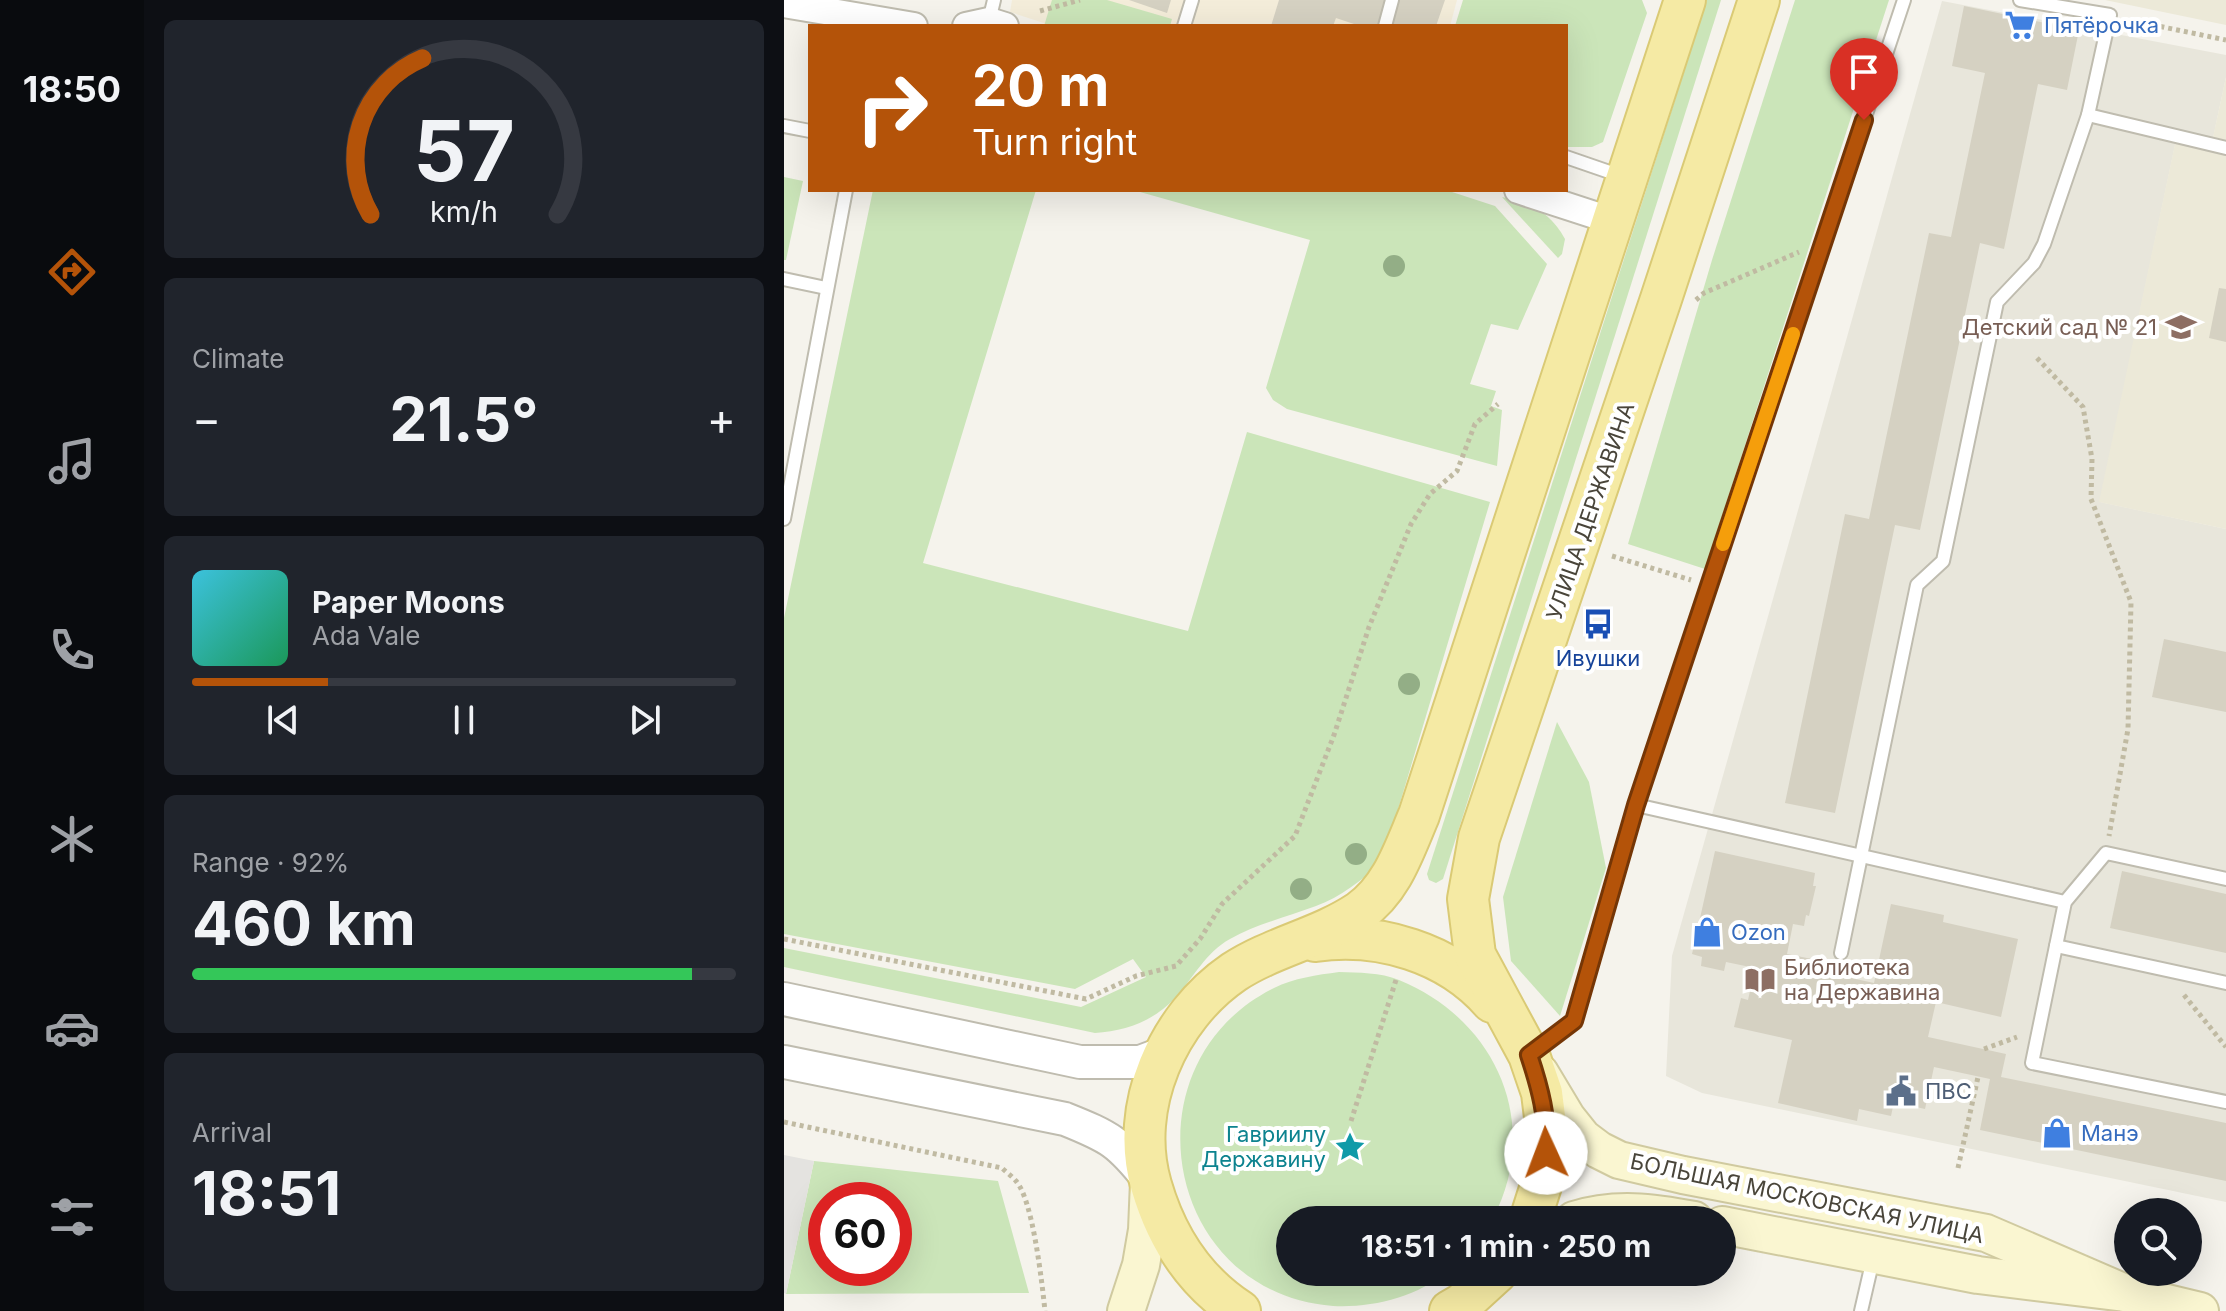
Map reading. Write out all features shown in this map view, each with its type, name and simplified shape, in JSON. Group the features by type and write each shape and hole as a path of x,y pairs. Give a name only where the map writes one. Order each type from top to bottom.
{"main road":[{"name":"УЛИЦА ДЕРЖАВИНА","path":"1239,1310 1199,1277 1177,1248 1160,1215 1149,1180 1146,1137 1148,1104 1164,1053 1182,1022 1224,980 1265,955 1299,943 1360,911 1389,884 1419,815 1685,0"},
{"name":"УЛИЦА ДЕРЖАВИНА","path":"1534,1206 1545,1173 1547,1133 1542,1093 1519,1038 1475,955 1468,899 1479,838 1759,0"},
{"name":"УЛИЦА ДЕРЖАВИНА","path":"1299,943 1378,940 1416,950 1452,968 1483,992 1519,1038"},
{"name":"БОЛЬШАЯ МОСКОВСКАЯ УЛИЦА","path":"1519,1038 1567,1118 1583,1138 1619,1160 1986,1233 2125,1293"},
{"path":"1126,1311 1141,1265 1147,1230 1149,1180"},
{"name":"БОЛЬШАЯ МОСКОВСКАЯ УЛИЦА","path":"1736,1228 1978,1275 2125,1293 2200,1311"},
{"path":"1450,1311 1481,1286"},
{"path":"1219,1311 1239,1310"}],"street":[{"path":"784,4 902,24"},
{"path":"1524,192 1613,221"},
{"path":"784,999 1080,1062 1140,1062 1164,1053"},
{"path":"784,1062 1065,1119 1118,1143 1149,1180"}],"lane":[{"path":"1185,24 1192,0"},
{"path":"1386,24 1392,0"},
{"path":"1519,1038 1574,1021 1636,805 1904,0"},
{"path":"1841,953 1917,585 1943,561 1997,302 2034,263 2044,244 2088,115 2110,15 2020,0"},
{"path":"2088,115 2226,148"},
{"path":"784,126 808,131"},
{"path":"1568,158 1626,178"},
{"path":"784,519 846,192"},
{"path":"784,279 826,288"},
{"path":"1636,805 2065,902"},
{"path":"2226,879 2106,853 2065,902 2032,1063 2226,1102"},
{"path":"2056,946 2226,983"},
{"path":"1861,1311 1873,1255"}],"path":[{"path":"1040,11 1080,0"},
{"path":"2110,15 2226,40"},
{"path":"1687,309 1704,293 1824,241"},
{"path":"2037,358 2083,407 2092,459 2091,499 2131,602 2128,729 2106,853"},
{"path":"784,939 1086,999 1136,976 1176,966 1200,939 1222,904 1295,836 1334,735 1369,627 1411,524 1430,494 1457,471 1475,424 1498,404"},
{"path":"1612,556 1709,586"},
{"path":"2156,968 2193,1003 2226,1047"},
{"path":"1351,1121 1397,979"},
{"path":"1984,1049 2039,1029"},
{"path":"1958,1168 1978,1077"},
{"path":"784,1122 1002,1168 1017,1181 1025,1198 1045,1311"}],"shaded area":[{"path":"1012,0 1457,0 1451,24 1047,24 1010,12"},
{"path":"2105,0 2226,0 2226,25"},
{"path":"1942,1 2226,55 2226,77 2210,152 2175,145 2100,502 2226,529 2226,1202 1702,1093 1666,1076 1672,956"},
{"name":"Детский сад № 21","path":"2226,77 2226,529 2099,502 2175,144 2210,151"},
{"path":"784,1155 814,1161 784,1293"}],"green space":[{"path":"1052,0 1107,0 1172,19 1171,24 1045,24"},
{"path":"1463,0 1642,0 1647,13 1603,142 1592,147 1568,147 1568,24 1456,24"},
{"path":"1707,0 1721,0 1443,879 1436,883 1429,880 1427,874"},
{"path":"1795,0 1889,0 1705,569 1628,544 1712,260"},
{"path":"784,177 803,181 786,260 784,260"},
{"path":"873,192 1035,192 923,563 1188,631 1247,432 1490,502 1382,863 1334,898 1250,929 1222,944 1167,1005 1149,1018 1118,1030 1095,1033 784,967 784,948 1081,1007 1146,977 1133,959 1075,989 784,934 784,618"},
{"path":"1140,192 1452,192 1495,206 1547,264 1518,330 1491,324 1470,384 1496,391 1491,406 1502,410 1497,466 1287,409 1273,400 1266,388 1310,240"},
{"path":"1502,197 1531,206 1553,222 1565,239 1558,258"},
{"path":"1557,722 1589,782 1606,868 1560,1016 1511,961 1503,897"},
{"path":"1339,972 1377,974 1399,980 1433,998 1462,1021 1485,1048 1501,1079 1511,1113 1513,1148 1507,1184 1498,1206 1276,1206 1276,1286 1426,1286 1378,1303 1333,1306 1275,1292 1231,1261 1200,1219 1183,1170 1181,1118 1196,1068 1226,1023 1274,988 1306,977"},
{"path":"814,1161 998,1181 1029,1293 786,1294 808,1190 808,1286 912,1286 912,1182 810,1182"}],"building":[{"path":"1129,0 1171,0 1167,13"},
{"path":"1279,0 1445,0 1437,24 1354,24 1336,18 1334,24 1272,24"},
{"path":"1964,6 2079,30 2067,90 2038,84 2004,249 1980,243 1920,530 1895,525 1835,813 1785,803 1845,514 1869,519 1929,233 1951,237 1985,73 1952,66"},
{"path":"2219,288 2226,289 2226,342 2209,338"},
{"path":"2164,639 2226,652 2226,712 2152,697"},
{"path":"1715,851 1815,873 1813,886 1816,886 1809,916 1806,915 1804,926 1793,924 1787,954 1812,959 1810,969 1874,983 1891,904 1944,915 1943,922 2018,939 2001,1017 1936,1002 1928,1037 2006,1054 2001,1077 2226,1123 2226,1181 1980,1130 1990,1079 1934,1067 1925,1109 1894,1102 1891,1116 1859,1109 1857,1121 1778,1103 1792,1040 1734,1027 1741,998 1748,1000 1755,968 1726,962 1724,971 1701,966 1702,957 1692,954"},
{"path":"2122,871 2226,894 2226,953 2110,928"}],"slow traffic":[{"path":"1723,544 1793,334"}],"place":[{"name":"Пятёрочка","path":"2020,25"},
{"name":"Детский сад № 21","path":"2181,327"},
{"name":"Ивушки","path":"1598,624"},
{"name":"Ozon","path":"1707,932"},
{"name":"Библиотека на Державина","path":"1760,980"},
{"name":"ПВС","path":"1901,1091"},
{"name":"Манэ","path":"2057,1133"},
{"name":"Гавриилу Державину","path":"1350,1147"}],"route":[{"path":"1546,1153 1542,1093 1529,1055 1574,1021 1636,805 1864,120"}]}
